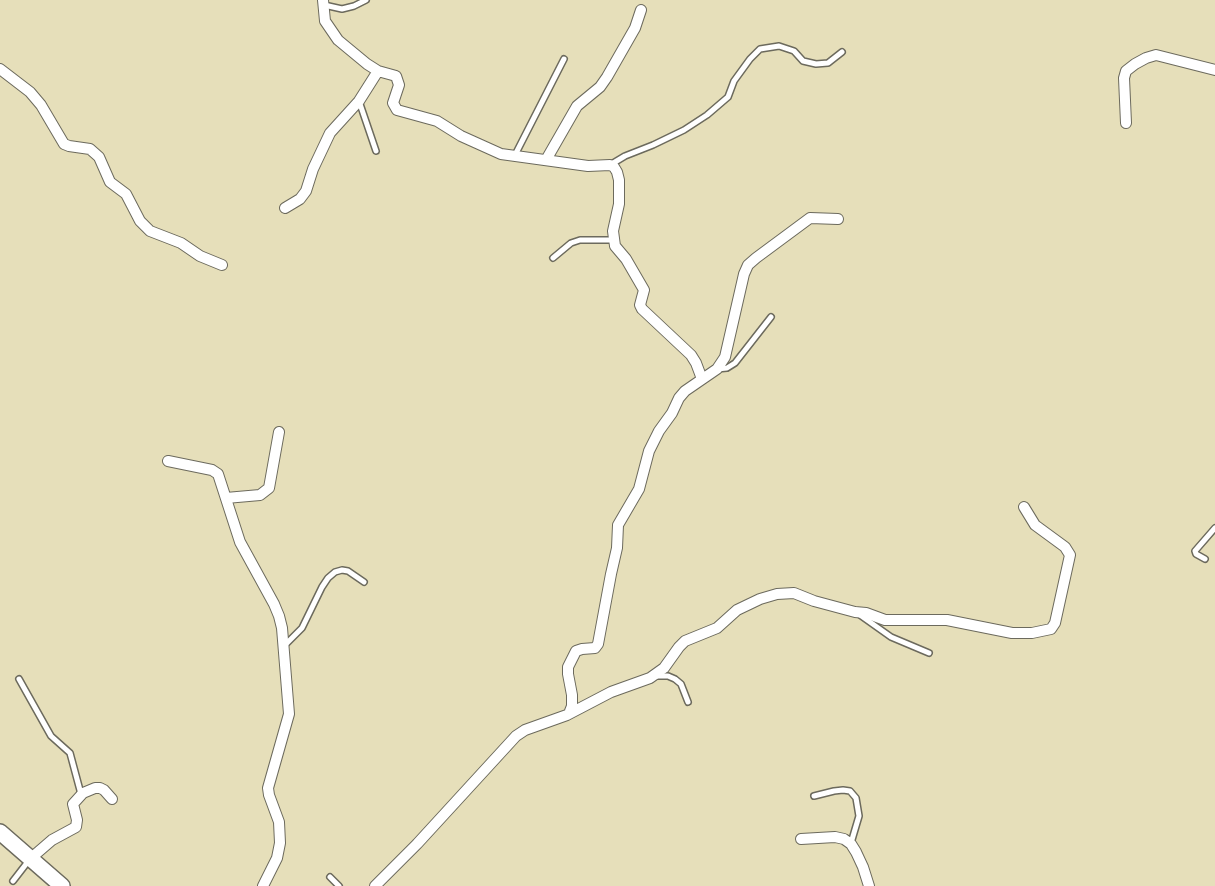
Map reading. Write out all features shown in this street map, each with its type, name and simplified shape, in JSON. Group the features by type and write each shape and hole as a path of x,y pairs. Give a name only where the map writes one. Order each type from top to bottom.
{"main road":[{"path":"0,832 62,886"}],"street":[{"path":"323,2 325,21 334,36 348,50 378,71 396,76 399,86 393,103 397,110 437,121 450,131 501,154 588,166 610,165 614,167 619,180 618,204 613,231 615,246 626,259 644,290 640,305 642,309 691,355 702,379"},
{"path":"546,160 576,106 600,87 607,77 635,28 640,10"},
{"path":"1126,123 1124,78 1126,71 1135,64 1156,55 1215,70"},
{"path":"0,69 30,92 41,105 64,144 90,149 100,157 110,182 126,194 140,221 150,231 180,243 200,256 222,265"},
{"path":"285,208 300,199 306,191 313,170 330,133 359,101 378,71"},
{"path":"570,711 572,695 568,667 576,651 582,649 591,650 598,644 617,548 618,525 639,489 648,451 658,431 672,414 679,398 685,391 717,369 725,357 744,274 748,265 810,218 838,219"},
{"path":"226,498 260,495 269,488 279,432"},
{"path":"168,461 212,470 218,474 240,542 279,616 284,646 289,714 268,788 281,829 280,850 263,886"},
{"path":"374,886 417,844 516,736 525,730 567,714 611,692 650,678 664,668 685,641 717,628 737,610 760,599 776,594 794,593 855,612 891,620 947,620 1012,633 1032,633 1051,629 1055,623 1070,555 1065,547 1035,526 1024,507"},
{"path":"30,859 52,840 76,828 77,820 73,804 81,794 95,788 100,788 112,799"},
{"path":"801,839 835,837 844,839 851,844 863,867 869,886"}],"lane":[{"path":"323,2 331,8 342,9 366,0"},
{"path":"610,165 625,156 684,130 706,115 728,97 734,81 760,49 779,46 794,52 803,61 816,64 828,63 842,52"},
{"path":"516,155 564,59"},
{"path":"359,101 376,151"},
{"path":"553,258 571,243 580,240 613,240"},
{"path":"717,369 727,368 735,363 771,317"},
{"path":"1205,559 1196,554 1195,551 1215,528"},
{"path":"284,646 302,628 322,587 335,572 348,571 364,582"},
{"path":"855,612 891,637 929,653"},
{"path":"650,678 668,676 675,678 681,684 688,702"},
{"path":"19,679 51,736 70,753 81,794"},
{"path":"814,796 843,790 850,791 856,798 859,816 851,844"},
{"path":"13,881 30,859"},
{"path":"330,877 339,886"}]}
